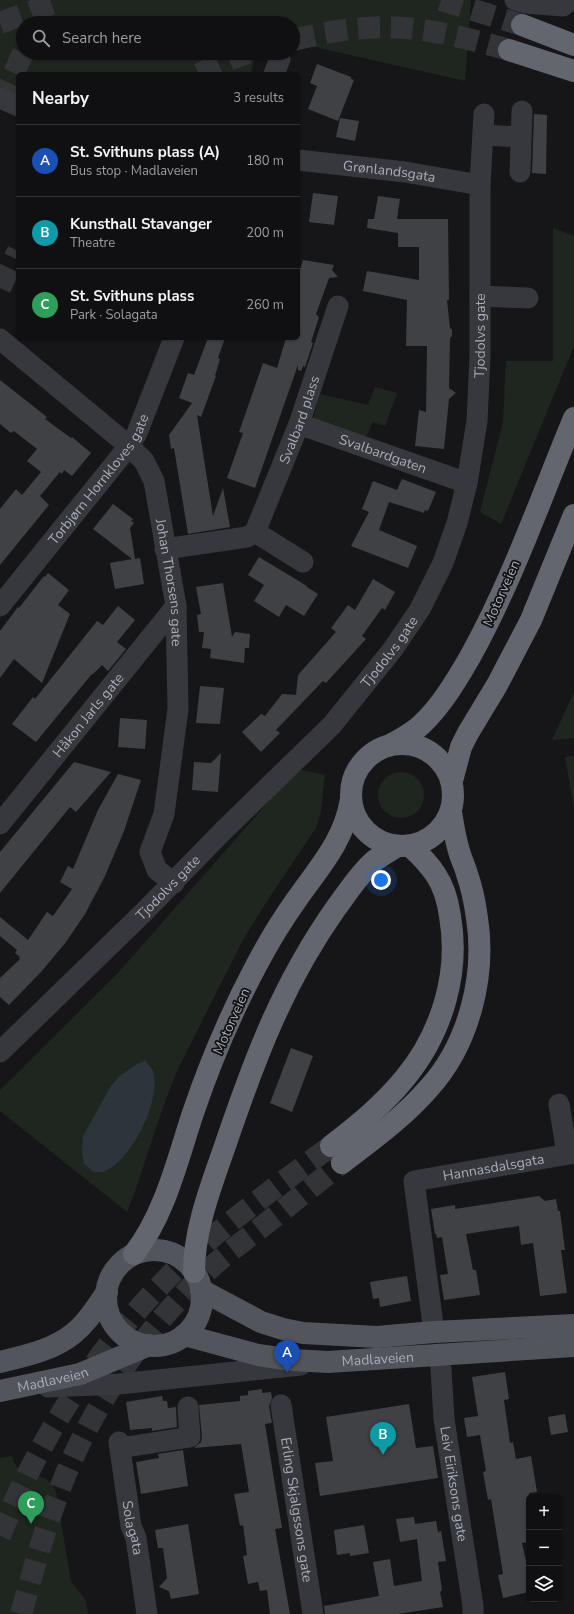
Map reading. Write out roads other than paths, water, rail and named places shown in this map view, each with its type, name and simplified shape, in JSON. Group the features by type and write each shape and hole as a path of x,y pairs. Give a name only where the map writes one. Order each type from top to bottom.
{"highway":[{"path":"522,25 574,45"},
{"path":"509,50 574,71"},
{"name":"Motorveien","path":"392,744 407,736 422,724 434,711 456,680 480,638 513,568 574,418"},
{"path":"452,780 456,762 468,732 497,685 531,620 574,515"},
{"path":"198,1281 196,1242 208,1198 245,1089 272,1020 308,952 338,906 360,876 374,861 404,846 424,842 435,835 445,824 451,812 454,796 452,780 447,769 439,759 429,751 418,746 405,743 392,744 380,748 361,764 355,775 352,787 351,799 353,809 362,827 378,840 404,846 425,860 437,876 444,890 452,928 452,968 448,993 442,1014 432,1038 406,1078 365,1119 336,1154 373,1140 415,1103 430,1087 454,1053 471,1009 478,968 480,943 474,898 454,836 451,812"},
{"name":"Motorveien","path":"134,1254 146,1239 162,1205 206,1076 256,967 292,906 339,839 348,816 351,799"}],"main road":[{"path":"143,1251 162,1251 180,1258 198,1281 201,1304 197,1318 184,1335 167,1343 148,1345 131,1339 117,1327 108,1310 107,1292 109,1282 118,1266 134,1254 143,1251"},
{"name":"Madlaveien","path":"198,1281 242,1313 261,1322 303,1333 353,1337 377,1337 434,1332 574,1325"},
{"name":"Madlaveien","path":"0,1362 37,1352 60,1343 75,1333 86,1322 107,1292"},
{"name":"Madlaveien","path":"184,1335 258,1355 292,1360 328,1362 574,1346"},
{"name":"Madlaveien","path":"4,1390 80,1374 148,1345"}],"street":[{"path":"514,0 525,3 563,6 570,0"},
{"path":"0,98 16,105"},
{"path":"520,172 522,111"},
{"name":"Tjodolvs gate","path":"0,1052 174,883 223,831 332,725 393,649 420,608 443,563 458,523 468,483 477,421 480,356 480,185 484,114"},
{"path":"484,135 521,137"},
{"name":"Grønlandsgata","path":"300,160 405,172 480,185"},
{"path":"480,296 528,298"},
{"name":"Svalbard plass","path":"255,532 299,424 338,306"},
{"name":"Johan Thorsens gate","path":"0,339 129,446 144,462 154,481 176,606 178,709 164,814 150,852 157,870 174,883"},
{"name":"Torbjørn Hornkloves gate","path":"4,592 129,446 137,433 173,340"},
{"name":"Svalbardgaten","path":"299,424 468,483"},
{"path":"165,549 247,537 255,532 303,562"},
{"name":"Håkon Jarls gate","path":"3,815 176,606"},
{"path":"559,1104 571,1154"},
{"name":"Hannasdalsgata","path":"434,1332 414,1181 571,1154"},
{"name":"Leiv Eiriksons gate","path":"438,1354 441,1369 444,1419 473,1614"},
{"path":"4,1390 118,1384 328,1362"},
{"name":"Erling Skjalgssons gate","path":"281,1405 313,1614"},
{"name":"Solagata","path":"147,1614 136,1538 131,1526 120,1445 190,1437 188,1407"}],"tunnel":[{"path":"19,16 62,0"},
{"path":"441,0 522,25"},
{"path":"0,23 16,17"},
{"path":"300,38 363,28 391,27 418,29 470,39 509,50"},
{"path":"0,103 20,60"},
{"path":"203,72 229,60"},
{"path":"0,288 16,255"},
{"path":"0,1536 18,1495 60,1415 112,1341 140,1307 171,1274 219,1231 331,1146"},
{"path":"21,1614 47,1527 65,1476 93,1417 129,1361 170,1309 216,1263 342,1163"}],"place":[{"name":"St. Svithuns plass (A)","path":"287,1373"},
{"name":"Kunsthall Stavanger","path":"383,1455"},
{"name":"St. Svithuns plass","path":"31,1524"}]}
